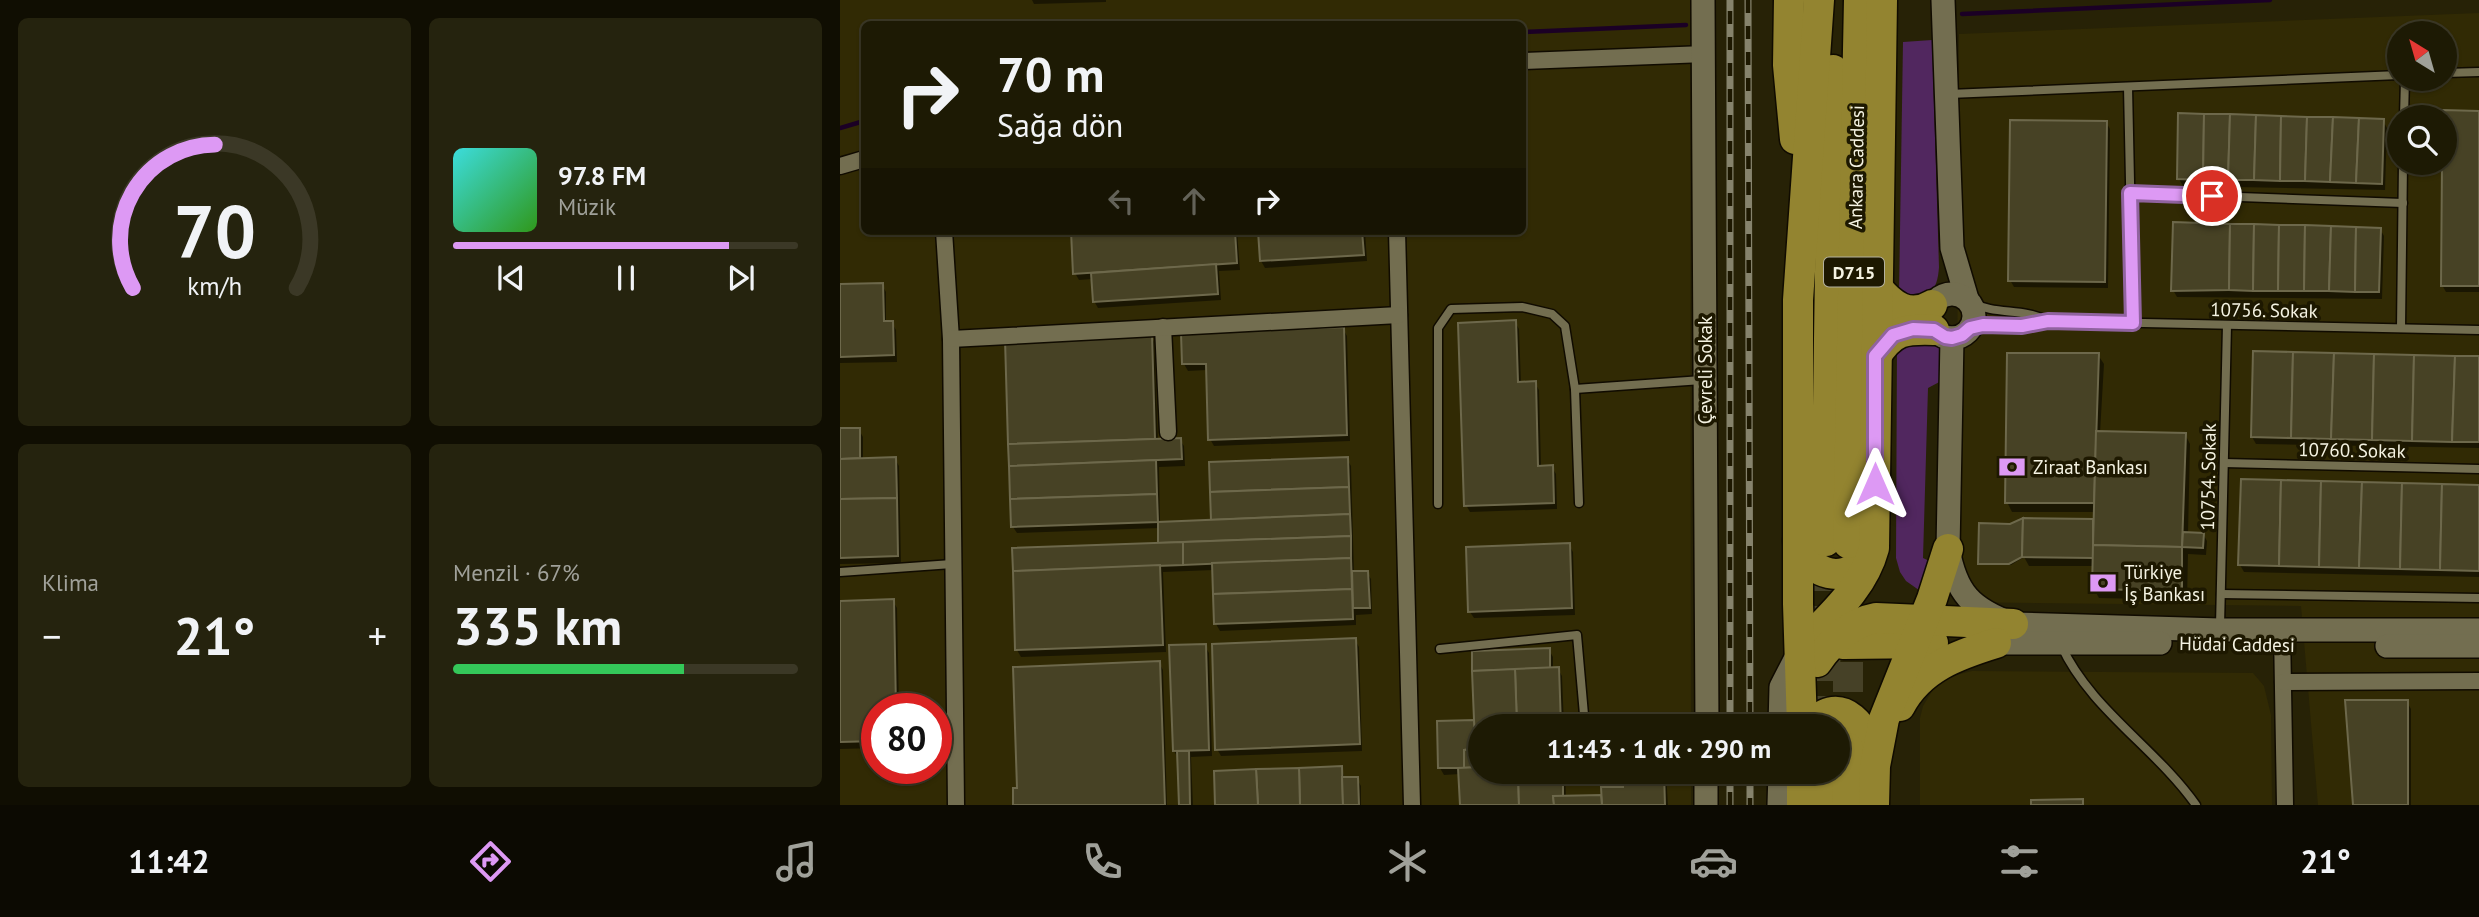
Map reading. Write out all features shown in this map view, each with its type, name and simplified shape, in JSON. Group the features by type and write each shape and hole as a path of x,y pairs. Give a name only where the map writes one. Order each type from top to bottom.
{"highway":[{"path":"1789,0 1788,65 1803,230"},
{"path":"1819,0 1798,300 1837,540"},
{"name":"Ankara Caddesi","path":"1834,0 1837,540"},
{"name":"Ankara Caddesi","path":"1837,540 1859,0"},
{"path":"1868,0 1879,120"},
{"path":"1816,641 1798,604 1837,540 1875,356 1882,0"},
{"path":"1877,287 1889,301 1902,309 1946,320"},
{"path":"1875,356 1889,338 1898,333 1946,320"},
{"path":"1802,714 1802,693 1816,641 1868,570 1874,548 1837,540"},
{"path":"1875,805 1875,766 1888,706 1937,585 1948,549"},
{"path":"1816,641 1849,645 1919,631 2004,633"},
{"path":"1875,805 1892,726 1908,691 1923,675 1940,664 2004,633"},
{"path":"1850,717 1868,737 1875,766"},
{"path":"1802,784 1802,805"},
{"path":"1825,784 1825,805"},
{"path":"1847,784 1847,805"}],"street":[{"path":"1943,0 1952,248 1946,320 1948,549 1954,576 1967,598 2004,633"},
{"name":"Çevreli Sokak","path":"1703,5 1707,714"},
{"path":"1526,61 1705,54"},
{"path":"840,166 861,160"},
{"path":"944,235 951,339 956,805"},
{"path":"1397,235 1412,805"},
{"path":"1952,248 1968,301"},
{"path":"1946,320 1952,293 1968,301"},
{"path":"951,339 1399,315"},
{"path":"1163,327 1168,432"},
{"name":"Hüdai Caddesi","path":"2004,633 2220,630 2282,637 2479,646"},
{"name":"Hüdai Caddesi","path":"2004,633 2060,642 2479,630"},
{"path":"2282,637 2285,805"},
{"path":"1781,714 1782,687 1789,667 1816,641"},
{"path":"2283,682 2479,681"},
{"path":"1706,784 1706,805"},
{"path":"1780,784 1780,805"}],"lane":[{"path":"2457,73 2479,72"},
{"path":"1946,94 2387,76"},
{"path":"2128,87 2133,323"},
{"path":"2400,328 2403,175"},
{"path":"2130,193 2403,203"},
{"name":"10756. Sokak","path":"1968,301 1988,310 2032,313 2048,321"},
{"path":"1438,504 1438,328 1451,309 1522,307 1552,314 1565,326 1575,389 1578,503"},
{"name":"10756. Sokak","path":"1946,320 2022,326 2048,321 2479,330"},
{"name":"10754. Sokak","path":"2220,630 2227,325"},
{"path":"1575,389 1705,380"},
{"name":"10760. Sokak","path":"2224,463 2479,469"},
{"path":"840,572 952,564"},
{"path":"2221,594 2479,598"},
{"path":"1440,649 1577,635 1584,714"},
{"path":"2060,642 2079,677 2196,805"}],"shaded area":[{"path":"840,0 1690,0 1691,714 1468,714 1468,784 1691,784 1691,805 840,805"},
{"path":"2479,13 2479,805 2318,805 2301,606 1956,602 1959,34"},
{"path":"1932,40 1938,277 1928,293 1916,296 1899,295 1903,42"},
{"path":"1922,339 1948,347 1945,379 1928,388 1923,558 1938,565 1926,595 1906,581 1896,558 1897,345"},
{"path":"1972,671 2253,673 2264,686 2271,715 2272,805 1920,805 1920,718 1923,706 1934,688 1945,678"}],"building":[{"path":"2457,110 2479,111 2479,286 2441,286 2442,175 2457,175"},
{"path":"2178,113 2204,114 2203,180 2177,179"},
{"path":"2204,114 2230,114 2228,180 2203,180"},
{"path":"2230,114 2256,115 2254,180 2228,180"},
{"path":"2256,115 2281,116 2280,181 2254,180"},
{"path":"2281,116 2307,117 2305,181 2280,181"},
{"path":"2307,117 2333,117 2330,182 2305,181"},
{"path":"2333,117 2359,118 2356,183 2330,182"},
{"path":"2359,118 2384,119 2382,184 2356,183"},
{"path":"2010,120 2107,121 2105,282 2008,281"},
{"path":"2173,222 2230,224 2229,290 2171,291"},
{"path":"2230,224 2254,224 2253,291 2229,290"},
{"path":"2254,224 2279,225 2278,291 2253,291"},
{"path":"2279,225 2305,225 2304,291 2278,291"},
{"path":"2305,225 2331,226 2329,291 2304,291"},
{"path":"2331,226 2356,227 2355,292 2329,291"},
{"path":"2356,227 2381,228 2379,292 2355,292"},
{"path":"1071,235 1235,235 1237,263 1073,274"},
{"path":"1258,235 1362,235 1364,255 1260,261"},
{"path":"1216,264 1218,294 1093,302 1091,273"},
{"path":"883,283 884,321 893,321 894,355 840,357 840,284"},
{"path":"1516,320 1518,382 1536,381 1538,466 1553,465 1554,503 1464,506 1458,323"},
{"path":"1344,327 1347,435 1208,440 1206,364 1182,364 1181,333"},
{"path":"1152,333 1155,439 1008,444 1005,339"},
{"path":"2253,351 2293,352 2291,438 2251,437"},
{"path":"2293,352 2334,353 2331,439 2291,438"},
{"path":"2007,353 2099,353 2094,503 2005,503"},
{"path":"2334,353 2374,354 2372,440 2331,439"},
{"path":"2374,354 2414,355 2412,441 2372,440"},
{"path":"2414,355 2455,356 2452,442 2412,441"},
{"path":"2455,356 2479,356 2479,442 2452,442"},
{"path":"840,428 860,428 860,458 840,459"},
{"path":"2096,431 2186,433 2182,547 2093,545"},
{"path":"1181,438 1182,459 1009,466 1008,444"},
{"path":"896,457 897,498 840,499 840,459"},
{"path":"1348,457 1349,487 1210,492 1209,462"},
{"path":"1156,460 1157,494 1010,499 1009,466"},
{"path":"2241,479 2281,480 2279,566 2238,565"},
{"path":"2281,480 2321,481 2319,567 2279,566"},
{"path":"2321,481 2362,482 2359,568 2319,567"},
{"path":"2362,482 2402,483 2400,569 2359,568"},
{"path":"2402,483 2442,484 2440,570 2400,569"},
{"path":"2442,484 2479,485 2479,571 2440,570"},
{"path":"1349,487 1350,514 1211,520 1210,492"},
{"path":"1157,494 1158,522 1011,527 1010,499"},
{"path":"897,498 898,556 840,558 840,499"},
{"path":"1350,514 1351,536 1158,543 1158,522"},
{"path":"2023,518 2022,557 2009,564 1978,564 1979,523 2010,524"},
{"path":"2023,518 2093,519 2093,558 2022,557"},
{"path":"2183,532 2204,533 2203,548 2182,547"},
{"path":"1351,536 1351,558 1183,565 1183,542"},
{"path":"1183,542 1183,565 1013,571 1012,548"},
{"path":"1570,543 1572,608 1468,612 1466,547"},
{"path":"2093,545 2182,547 2182,591 2092,589"},
{"path":"1351,558 1352,589 1213,594 1212,563"},
{"path":"1160,565 1163,645 1015,650 1013,571"},
{"path":"1352,571 1368,571 1370,608 1353,608"},
{"path":"1352,589 1353,619 1214,624 1213,594"},
{"path":"894,599 896,693 861,693 861,741 840,742 840,601"},
{"path":"1356,638 1360,744 1215,750 1212,644"},
{"path":"1206,644 1209,750 1173,751 1169,645"},
{"path":"1550,648 1550,668 1472,671 1472,651"},
{"path":"1160,661 1165,805 1013,805 1013,788 1017,788 1013,667"},
{"path":"1559,667 1561,714 1517,714 1515,669"},
{"path":"1515,669 1517,714 1474,714 1472,671"},
{"path":"2345,700 2408,700 2408,805 2353,805"},
{"path":"1468,720 1468,750 1464,750 1464,768 1438,768 1437,721"},
{"path":"1464,750 1468,750 1468,768 1464,768"},
{"path":"1177,751 1189,751 1190,805 1179,805"},
{"path":"1342,766 1343,805 1300,805 1299,768"},
{"path":"1299,768 1300,805 1258,805 1256,769"},
{"path":"1458,768 1468,768 1468,784 1518,784 1519,805 1460,805"},
{"path":"1256,769 1258,805 1215,805 1214,771"},
{"path":"1342,777 1358,777 1359,805 1343,805"},
{"path":"1518,784 1563,784 1563,796 1553,796 1554,805 1519,805"},
{"path":"1623,784 1664,784 1665,805 1602,805 1601,787 1623,787"},
{"path":"1601,795 1602,805 1554,805 1553,796"},
{"path":"2083,799 2083,805 2031,805 2031,800"}],"waterway":[{"path":"1962,14 2270,0"},
{"path":"1526,32 1686,25"},
{"path":"840,128 861,122"}],"tunnel":[{"path":"1825,714 1826,549"},
{"path":"1848,619 1848,714"}],"railway":[{"path":"1730,0 1730,714"},
{"path":"1748,0 1750,714"},
{"path":"1730,784 1730,805"},
{"path":"1750,784 1750,805"}],"place":[{"name":"Ziraat Bankası","path":"2012,467"},
{"name":"Türkiye İş Bankası","path":"2103,583"}],"route":[{"path":"1875,484 1875,356 1889,338 1913,329 1934,330 1940,335 1952,338 1962,335 1970,328 1983,325 2022,326 2048,321 2133,323 2130,193 2212,196"}]}
